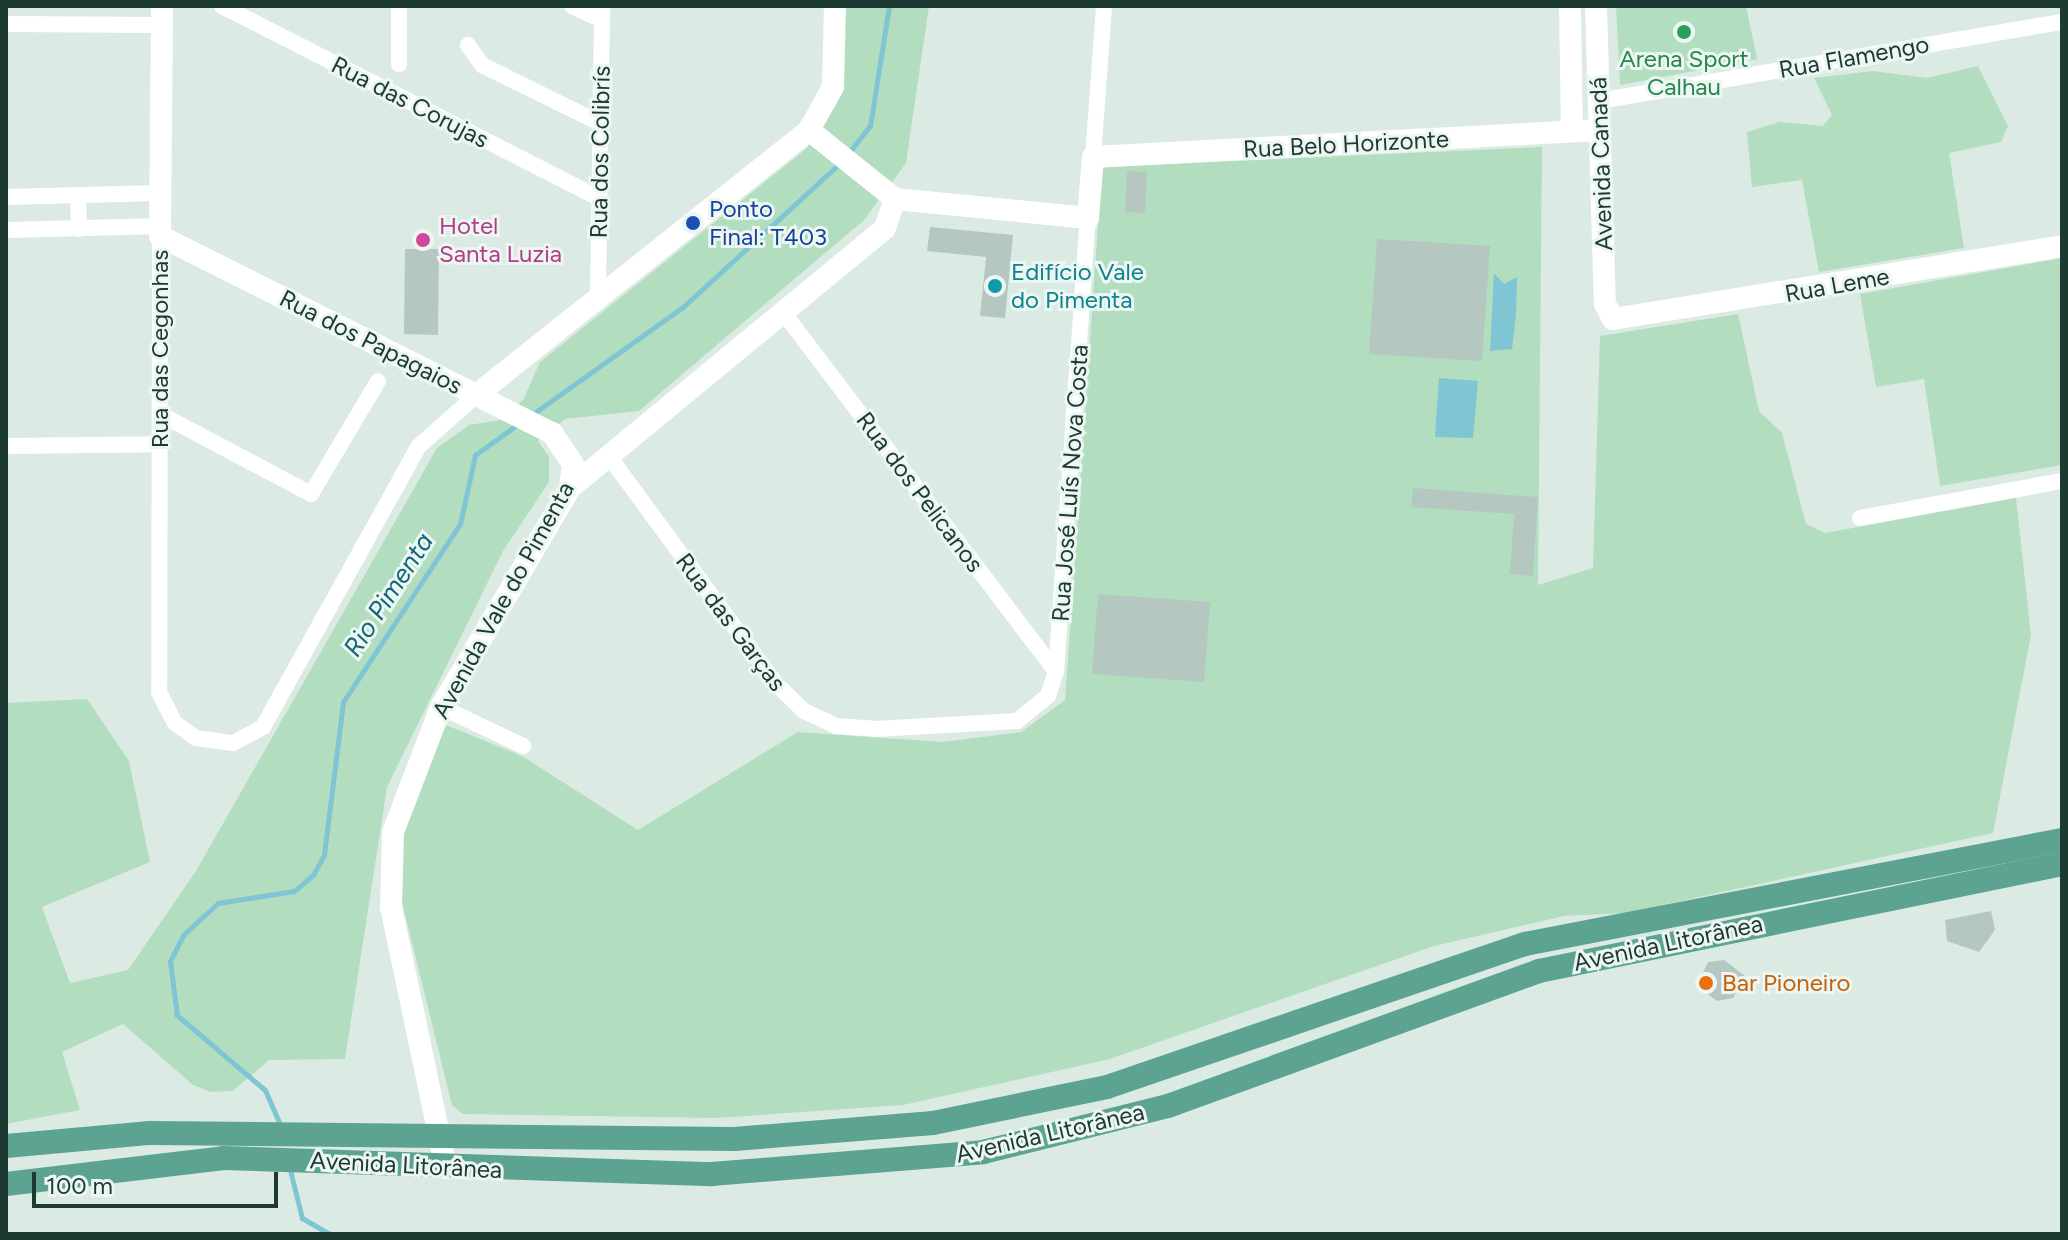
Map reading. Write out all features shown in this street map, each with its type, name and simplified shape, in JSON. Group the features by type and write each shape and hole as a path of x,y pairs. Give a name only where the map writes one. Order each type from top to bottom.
{"main road":[{"name":"Avenida Litorânea","path":"6,1146 247,1133 734,1139 993,1114 1107,1087 1525,944 2062,840"},
{"name":"Avenida Litorânea","path":"6,1184 247,1158 318,1159 446,1168 764,1173 983,1152 1168,1106 1473,992 1585,960 2062,864"},
{"path":"1585,960 1575,951 1581,939 1638,920"},
{"path":"1473,992 1533,963 1525,944"}],"street":[{"name":"Rua das Corujas","path":"222,6 599,198"},
{"path":"399,6 399,64"},
{"path":"572,6 602,13"},
{"path":"480,392 598,298 818,137 833,87 835,6"},
{"name":"Rua José Luís Nova Costa","path":"1056,672 1104,6"},
{"name":"Avenida Canadá","path":"1570,6 1572,131"},
{"name":"Avenida Canadá","path":"1596,6 1605,304 1613,319"},
{"name":"Rua dos Colibrís","path":"598,298 602,13"},
{"path":"6,24 162,15"},
{"name":"Rua das Cegonhas","path":"162,15 159,692 175,723 205,741 233,743 263,727 419,446 480,392"},
{"name":"Rua Flamengo","path":"1599,101 2062,22"},
{"path":"468,45 482,65 600,123"},
{"name":"Rua Belo Horizonte","path":"1093,157 1600,130"},
{"path":"818,137 895,199 1088,218"},
{"path":"6,197 160,193"},
{"path":"78,197 79,229"},
{"path":"570,488 885,228 895,199"},
{"path":"6,230 160,231"},
{"name":"Rua dos Papagaios","path":"160,231 480,392 500,407 552,433 572,460"},
{"name":"Rua Leme","path":"1613,319 2062,246"},
{"name":"Rua dos Pelicanos","path":"783,312 1056,672"},
{"path":"160,414 311,494 378,381"},
{"path":"6,446 159,444"},
{"name":"Rua das Garças","path":"608,455 776,684 818,720 937,730 1017,721 1048,696 1056,672"},
{"name":"Avenida Vale do Pimenta","path":"446,1168 388,885 397,814 441,707 570,488 572,460 608,455"},
{"path":"1860,518 2062,481"},
{"path":"441,707 523,746"}],"green space":[{"path":"844,6 929,6 906,163 864,220 639,411 565,419 538,441 549,457 549,482 503,551 387,787 345,1059 269,1060 233,1091 211,1092 193,1085 123,1024 62,1052 80,1110 6,1124 6,703 87,699 129,761 150,862 42,907 70,983 128,970 196,871 437,448 469,425 500,420 523,400 540,362 806,149 837,103"},
{"name":"Arena Sport Calhau","path":"1616,6 1746,6 1757,59 1620,85"},
{"path":"1978,66 2008,126 2001,142 1949,153 1964,248 1819,272 1802,180 1752,187 1747,132 1780,122 1823,126 1832,115 1814,78 1873,71 1927,78"},
{"path":"1542,147 1538,585 1593,568 1600,336 1738,314 1759,411 1782,433 1806,524 1825,533 2016,498 2031,635 1993,833 1626,913 1564,916 1434,946 1110,1059 903,1105 717,1118 463,1114 452,1105 399,890 404,818 441,723 522,756 638,830 798,732 942,742 1021,732 1065,700 1102,167"},
{"path":"2062,258 2062,465 1940,486 1924,379 1876,387 1860,294"}],"water":[{"path":"1494,273 1504,284 1517,277 1516,314 1512,349 1490,351"},
{"path":"1439,378 1478,381 1473,438 1435,437"}],"building":[{"path":"1127,171 1147,172 1145,213 1125,212"},
{"name":"Edifício Vale do Pimenta","path":"930,227 1013,235 1005,318 980,316 986,257 927,251"},
{"path":"1377,239 1490,246 1482,361 1369,354"},
{"path":"405,249 439,249 438,335 404,334"},
{"path":"1413,488 1538,497 1533,576 1510,574 1514,514 1411,507"},
{"path":"1098,594 1210,602 1204,682 1092,674"},
{"path":"1991,911 1995,930 1979,952 1947,941 1945,920"},
{"path":"1724,960 1745,976 1733,998 1717,1001 1697,986 1708,962"}],"waterway":[{"name":"Rio Pimenta","path":"847,155 870,126 889,6"},
{"name":"Rio Pimenta","path":"530,416 684,306 840,163"},
{"name":"Rio Pimenta","path":"282,1129 265,1090 177,1015 170,961 184,934 218,903 294,891 313,875 324,855 343,702 460,524 475,455 518,424"},
{"name":"Rio Pimenta","path":"289,1166 302,1218 330,1234"}],"place":[{"name":"Arena Sport Calhau","path":"1684,32"},
{"name":"Ponto Final: T403","path":"693,223"},
{"name":"Hotel Santa Luzia","path":"423,240"},
{"name":"Edifício Vale do Pimenta","path":"995,286"},
{"name":"Bar Pioneiro","path":"1706,983"}]}
